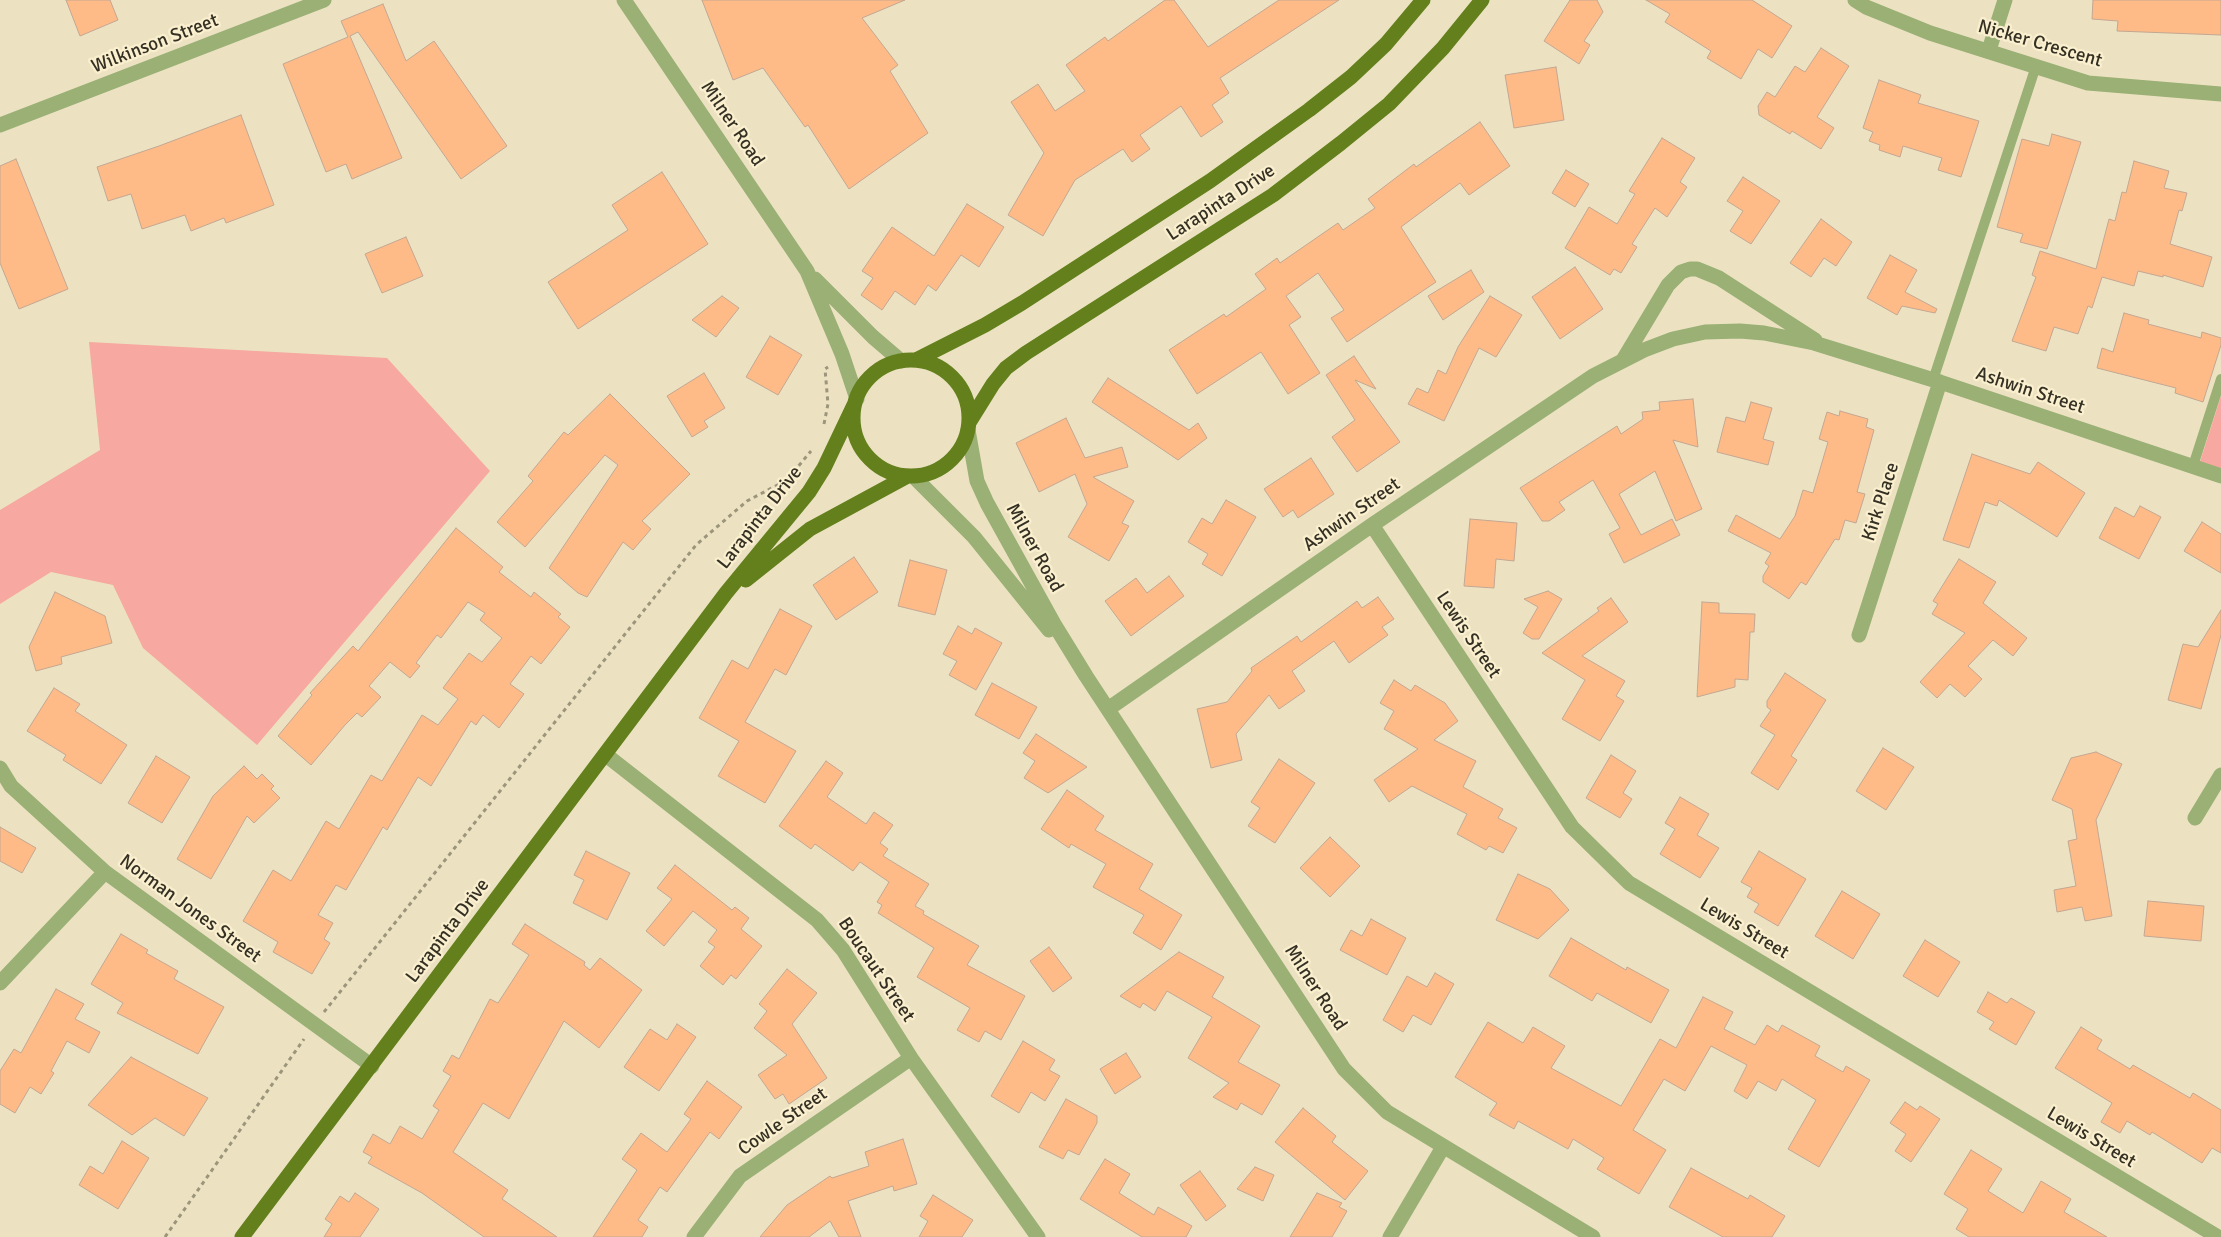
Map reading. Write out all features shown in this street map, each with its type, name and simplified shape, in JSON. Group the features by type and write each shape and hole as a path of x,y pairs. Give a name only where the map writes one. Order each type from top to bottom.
{"main road":[{"name":"Larapinta Drive","path":"908,360 985,325 1218,176 1352,77 1386,44 1423,0"},
{"name":"Larapinta Drive","path":"969,426 993,384 1006,368 1026,352 1273,194 1342,143 1388,104 1444,48 1482,0"},
{"path":"908,360 934,364 950,374 962,389 968,407 969,426 959,452 946,465 930,474 910,477 879,468 866,456 854,432 852,423 855,402 861,387 874,373 886,365 908,360"},
{"name":"Larapinta Drive","path":"242,1237 726,593 809,492 824,468 855,402"},
{"name":"Larapinta Drive","path":"686,648 744,582 776,554 810,529 910,477"}],"street":[{"name":"Wilkinson Street","path":"0,125 324,0"},
{"name":"Milner Road","path":"624,0 807,271 873,337 908,360"},
{"name":"Nicker Crescent","path":"1855,0 1866,7 1930,33 1989,50 2088,83 2221,94"},
{"path":"1989,50 2005,0"},
{"name":"Ashwin Street","path":"1623,360 1668,285 1681,272 1690,269 1698,269 1719,278 1825,347"},
{"name":"Milner Road","path":"807,271 842,354 855,402"},
{"name":"Ashwin Street","path":"1108,709 1372,525 1593,376 1623,360 1673,339 1704,332 1740,331 1764,333 1825,347 1937,381 2221,476"},
{"name":"Kirk Place","path":"1859,635 1937,381"},
{"name":"Milner Road","path":"969,426 974,468 986,503 1001,533 1086,676 1344,1069 1387,1112 1443,1148 1593,1237"},
{"name":"Milner Road","path":"910,477 978,542 1086,676"},
{"name":"Lewis Street","path":"1372,525 1572,826 1629,883 2218,1237"},
{"name":"Boucaut Street","path":"606,755 817,920 842,950 911,1058 1038,1237"},
{"name":"Norman Jones Street","path":"0,768 12,786 105,872 372,1066"},
{"path":"2195,818 2221,775"},
{"path":"0,983 105,872"},
{"name":"Cowle Street","path":"694,1237 740,1176 911,1058"},
{"path":"1390,1237 1443,1148"}],"lane":[{"path":"1937,381 2036,66"},
{"path":"2193,466 2221,379"}],"path":[{"path":"165,1237 314,1024 696,545 747,501"}],"shaded area":[{"path":"89,342 387,358 490,471 257,745 143,648 113,585 51,572 0,604 0,510 100,450"},
{"path":"2221,396 2221,474 2198,468"}],"building":[{"path":"66,0 110,0 118,20 80,36"},
{"path":"702,0 905,0 862,18 898,65 890,71 928,133 849,189 808,125 805,127 763,68 733,80"},
{"path":"1165,0 1174,0 1208,47 1279,0 1339,0 1220,78 1229,93 1212,105 1223,122 1201,137 1181,106 1140,135 1150,149 1132,162 1123,149 1075,180 1043,236 1008,215 1044,153 1011,102 1038,84 1055,111 1085,91 1066,65 1105,37 1108,41"},
{"path":"1570,0 1597,0 1603,12 1584,41 1590,45 1579,64 1544,41"},
{"path":"1646,0 1752,0 1792,26 1772,58 1758,49 1741,79 1707,58 1711,51 1665,22 1670,14"},
{"path":"2093,0 2221,0 2221,35 2117,31 2118,21 2092,19"},
{"path":"383,4 406,61 434,41 507,146 461,179 358,32 350,36 402,158 352,179 346,164 326,172 283,64 348,37 341,21"},
{"path":"1821,48 1849,66 1817,117 1834,128 1821,149 1792,131 1790,134 1759,115 1758,106 1767,92 1775,97 1795,66 1805,72"},
{"path":"1556,67 1564,120 1514,128 1505,75"},
{"path":"1879,80 1921,95 1918,103 1979,121 1961,177 1938,170 1942,158 1903,146 1900,157 1879,150 1880,145 1869,141 1873,132 1863,128"},
{"path":"241,115 274,205 226,223 224,218 191,231 185,215 142,229 131,194 108,201 97,167"},
{"path":"1480,122 1510,166 1469,195 1460,183 1401,227 1436,282 1347,342 1331,318 1344,310 1318,273 1286,296 1301,317 1289,325 1320,373 1288,394 1261,352 1197,394 1169,350 1224,314 1226,317 1266,289 1255,274 1277,258 1280,263 1338,223 1343,230 1375,208 1368,199 1414,164 1416,167"},
{"path":"2052,134 2081,142 2047,249 2020,242 2023,234 1997,227 2022,139 2049,146"},
{"path":"1662,138 1695,158 1680,182 1687,187 1667,217 1655,208 1632,244 1637,247 1621,273 1614,269 1610,275 1565,248 1589,207 1617,224 1635,194 1629,191"},
{"path":"16,159 68,289 19,309 0,263 0,166"},
{"path":"2134,161 2169,171 2164,188 2187,193 2182,211 2179,210 2170,244 2212,257 2203,287 2163,275 2163,277 2138,271 2134,286 2102,277 2092,308 2088,306 2078,334 2054,327 2046,351 2012,341 2036,277 2032,275 2040,251 2096,269 2109,219 2115,221 2122,192 2126,193"},
{"path":"1566,170 1589,184 1575,207 1552,193"},
{"path":"662,172 708,244 578,329 548,282 628,230 612,205"},
{"path":"1743,177 1780,201 1751,244 1730,231 1743,211 1727,201"},
{"path":"967,204 1004,227 979,267 961,255 936,291 928,285 915,305 895,291 882,310 861,295 873,278 862,271 892,227 934,256"},
{"path":"1821,219 1852,242 1836,266 1824,258 1811,277 1790,263"},
{"path":"406,237 423,276 382,293 365,254"},
{"path":"1890,255 1917,270 1905,292 1937,309 1935,313 1902,306 1897,315 1867,298"},
{"path":"1575,267 1603,309 1560,339 1532,297"},
{"path":"1471,270 1484,292 1443,320 1428,296"},
{"path":"722,296 739,308 716,337 692,320"},
{"path":"1490,296 1522,315 1496,357 1479,348 1444,421 1408,404 1417,388 1428,393 1438,370 1446,374 1458,347"},
{"path":"2124,313 2149,320 2148,324 2201,338 2202,332 2221,338 2221,345 2203,402 2175,393 2176,388 2097,368 2102,348 2113,352"},
{"path":"770,336 802,355 778,395 746,377"},
{"path":"1354,356 1376,389 1355,380 1400,442 1357,472 1332,437 1355,420 1326,375"},
{"path":"704,373 725,408 704,421 708,427 692,437 667,396"},
{"path":"1108,378 1189,430 1198,423 1207,438 1178,460 1092,402"},
{"path":"610,394 690,474 642,521 651,529 633,550 623,542 587,597 578,593 549,568 618,465 605,455 525,547 497,522 533,481 528,476 564,432 568,435"},
{"path":"1693,399 1698,447 1673,440 1702,509 1676,521 1655,471 1619,494 1641,535 1672,519 1680,535 1624,563 1609,534 1620,528 1593,480 1559,502 1565,510 1549,521 1542,521 1520,488 1617,426 1621,434 1643,419 1642,412 1660,410 1659,402"},
{"path":"1751,402 1772,408 1763,439 1774,442 1768,465 1717,452 1726,417 1745,422"},
{"path":"1840,411 1868,419 1866,427 1874,430 1857,492 1865,494 1856,523 1845,520 1839,540 1835,539 1806,585 1801,582 1789,599 1763,582 1763,576 1769,566 1765,563 1771,553 1728,531 1736,515 1780,539 1795,516 1803,490 1813,493 1828,442 1819,439 1827,412 1839,416"},
{"path":"1066,418 1085,458 1122,447 1128,467 1093,477 1134,501 1122,523 1129,526 1109,561 1068,537 1087,504 1075,474 1039,492 1016,443"},
{"path":"1972,454 2030,474 2038,462 2085,493 2057,537 1999,500 1997,506 1985,502 1969,548 1943,540"},
{"path":"1311,458 1334,494 1298,518 1293,510 1283,517 1264,489"},
{"path":"1226,500 1256,517 1222,576 1202,564 1208,554 1188,542 1202,518 1212,524"},
{"path":"2140,506 2161,517 2139,559 2099,538 2115,507 2134,517"},
{"path":"1470,519 1517,523 1514,561 1496,559 1494,588 1464,586"},
{"path":"2202,522 2221,534 2221,573 2184,551"},
{"path":"456,528 503,567 499,572 531,597 534,592 561,614 558,617 570,627 541,664 531,656 510,684 524,694 499,728 483,715 476,725 471,721 431,786 418,777 387,830 383,827 346,890 336,885 318,915 333,923 324,939 330,943 312,974 273,952 278,942 243,921 273,870 291,881 326,821 339,829 371,775 382,781 422,715 438,725 458,699 443,688 469,653 482,662 502,638 480,620 485,613 468,602 441,638 437,635 416,663 420,666 410,678 390,662 369,686 381,697 362,717 357,713 311,765 278,736 312,695 310,693 353,646 358,651"},
{"path":"854,557 878,592 836,620 813,585"},
{"path":"1959,559 1996,582 1983,603 2027,638 2013,656 1993,640 1968,666 1982,679 1965,697 1950,684 1937,698 1920,682 1965,633 1932,614 1938,604 1933,601"},
{"path":"910,560 947,570 935,615 898,606"},
{"path":"1169,576 1184,596 1131,636 1105,601 1136,578 1147,593"},
{"path":"1548,591 1562,599 1539,639 1532,639 1523,633 1538,607 1524,599"},
{"path":"55,592 105,616 112,643 61,657 62,664 36,671 29,647"},
{"path":"1378,597 1394,619 1382,627 1388,635 1349,663 1334,641 1292,671 1305,691 1279,709 1269,695 1236,734 1242,760 1211,768 1197,709 1227,702 1252,671 1251,668 1297,636 1301,642 1357,601 1362,608"},
{"path":"1611,598 1628,622 1582,656 1625,681 1616,696 1624,701 1600,741 1562,719 1585,680 1542,653 1599,611 1597,608"},
{"path":"1702,602 1719,603 1719,613 1755,614 1754,632 1750,632 1748,680 1735,679 1735,687 1697,697"},
{"path":"780,609 812,626 786,675 775,669 745,722 796,751 765,803 718,776 739,741 699,718 732,660 748,669"},
{"path":"2221,610 2221,635 2201,709 2168,700 2183,644 2198,647"},
{"path":"958,626 972,634 975,628 1002,643 976,690 949,675 957,661 943,654"},
{"path":"1785,673 1826,700 1791,756 1797,760 1778,790 1751,773 1775,735 1760,726 1771,710 1767,707 1767,701"},
{"path":"1394,680 1411,691 1415,685 1445,703 1458,721 1434,740 1476,761 1463,787 1503,809 1498,818 1517,828 1503,853 1489,846 1486,850 1457,834 1467,814 1412,786 1389,802 1374,780 1418,749 1384,729 1394,711 1380,703"},
{"path":"992,683 1037,707 1019,739 975,715"},
{"path":"54,688 80,704 75,711 127,745 101,784 63,760 66,755 27,731"},
{"path":"1036,734 1087,767 1048,793 1024,778 1035,761 1023,753"},
{"path":"1883,748 1914,767 1886,810 1856,791"},
{"path":"2096,752 2122,764 2096,820 2112,916 2085,921 2082,907 2057,912 2054,890 2076,886 2068,841 2077,839 2072,809 2052,800 2071,758"},
{"path":"1611,755 1636,771 1623,793 1632,799 1620,818 1586,798"},
{"path":"156,756 190,777 162,823 128,803"},
{"path":"1279,759 1315,783 1275,843 1248,826 1260,808 1251,802"},
{"path":"826,761 843,773 827,797 866,824 874,812 893,825 880,843 888,849 883,856 929,884 915,906 924,911 923,914 979,946 967,965 1025,996 1001,1040 985,1031 979,1042 957,1030 970,1008 917,977 934,948 878,913 882,905 877,902 889,882 860,862 853,871 815,844 811,849 779,826"},
{"path":"244,766 257,779 262,774 274,786 271,789 280,798 254,823 247,816 211,879 177,859 213,796"},
{"path":"1067,790 1104,816 1095,830 1153,864 1139,889 1182,915 1161,950 1133,933 1144,915 1093,887 1106,864 1071,844 1069,848 1041,829"},
{"path":"1680,797 1709,814 1697,835 1719,848 1700,878 1660,854 1675,829 1665,823"},
{"path":"0,827 36,848 22,873 0,861"},
{"path":"1330,837 1360,866 1330,897 1300,868"},
{"path":"586,851 630,873 607,920 573,903 584,880 574,875"},
{"path":"1759,851 1806,879 1778,926 1754,912 1759,904 1747,897 1752,888 1741,882"},
{"path":"675,865 732,910 735,907 749,918 741,929 762,946 736,979 731,975 723,985 700,966 715,947 708,942 717,930 693,911 664,946 646,931 672,899 657,888"},
{"path":"1518,874 1550,889 1569,910 1538,939 1496,920"},
{"path":"1842,891 1880,914 1853,959 1815,936"},
{"path":"2148,901 2204,906 2201,941 2144,936"},
{"path":"1371,919 1406,938 1387,975 1340,950 1351,930 1362,936"},
{"path":"525,924 585,962 584,965 590,970 600,958 642,990 599,1048 564,1021 509,1119 483,1103 453,1152 508,1190 502,1199 557,1237 484,1237 422,1193 368,1163 372,1157 363,1152 373,1134 390,1144 400,1126 422,1139 439,1110 433,1106 451,1076 443,1071 452,1055 459,1059 490,999 498,1003 529,955 512,944"},
{"path":"121,934 148,950 146,953 178,971 174,979 224,1007 198,1054 117,1013 123,1003 91,984"},
{"path":"1571,938 1626,970 1627,967 1669,990 1651,1023 1597,993 1592,1001 1549,976"},
{"path":"1925,940 1960,962 1938,997 1903,976"},
{"path":"1049,947 1072,978 1053,992 1030,961"},
{"path":"1179,952 1224,977 1212,997 1260,1026 1238,1062 1280,1085 1262,1115 1241,1103 1237,1110 1213,1097 1229,1083 1188,1058 1212,1017 1167,991 1155,1011 1143,1003 1140,1008 1120,996"},
{"path":"787,969 817,993 792,1024 827,1078 789,1104 783,1094 775,1099 758,1075 787,1055 754,1028 767,1011 759,1004"},
{"path":"1435,973 1454,984 1431,1025 1413,1015 1403,1032 1383,1020 1407,976 1427,987"},
{"path":"56,989 84,1004 75,1019 100,1032 89,1053 67,1041 51,1071 54,1073 41,1094 30,1087 15,1113 0,1104 0,1071 14,1049 21,1053"},
{"path":"1988,992 2007,1003 2011,998 2035,1012 2016,1045 1989,1029 1994,1022 1977,1012"},
{"path":"1703,997 1733,1012 1724,1029 1755,1045 1767,1025 1778,1032 1782,1025 1820,1046 1815,1056 1843,1072 1846,1066 1870,1080 1819,1167 1788,1149 1816,1100 1782,1079 1776,1091 1758,1081 1747,1099 1734,1091 1747,1065 1711,1046 1685,1091 1664,1079 1633,1130 1666,1150 1639,1194 1597,1169 1604,1158 1573,1139 1568,1149 1518,1121 1514,1129 1489,1115 1497,1103 1455,1077 1488,1022 1523,1043 1533,1027 1565,1046 1551,1068 1621,1106 1660,1039 1676,1048"},
{"path":"677,1024 696,1037 659,1091 624,1067 650,1029 667,1040"},
{"path":"2081,1027 2102,1040 2097,1049 2130,1069 2133,1065 2190,1098 2193,1093 2221,1110 2221,1153 2212,1148 2202,1163 2152,1132 2150,1135 2127,1121 2120,1133 2101,1122 2112,1103 2055,1068"},
{"path":"1023,1041 1055,1060 1049,1070 1060,1076 1045,1101 1031,1092 1019,1113 991,1096"},
{"path":"1126,1053 1141,1077 1115,1094 1100,1069"},
{"path":"131,1057 208,1098 184,1136 155,1118 132,1135 88,1105"},
{"path":"707,1081 742,1107 719,1139 710,1132 667,1192 660,1187 638,1220 648,1227 642,1237 593,1237 637,1170 622,1159 641,1133 667,1152 691,1119 684,1114"},
{"path":"1066,1099 1097,1116 1097,1123 1079,1155 1068,1150 1063,1159 1039,1147"},
{"path":"1905,1102 1917,1110 1920,1106 1940,1119 1911,1162 1895,1151 1906,1134 1890,1123"},
{"path":"1303,1108 1336,1136 1332,1142 1368,1171 1345,1200 1275,1142"},
{"path":"903,1139 917,1184 894,1191 893,1186 848,1201 861,1237 839,1237 830,1221 809,1237 760,1237 787,1205 830,1176 832,1178 869,1166 865,1152"},
{"path":"122,1141 149,1158 118,1209 79,1185 90,1166 103,1174"},
{"path":"1971,1150 2002,1169 1988,1191 2023,1213 2041,1181 2071,1199 2064,1212 2107,1237 1969,1237 1956,1229 1968,1209 1944,1194"},
{"path":"1105,1159 1130,1174 1119,1193 1154,1215 1158,1207 1192,1226 1186,1237 1142,1237 1080,1199"},
{"path":"1255,1167 1274,1175 1263,1201 1237,1189"},
{"path":"1691,1168 1748,1199 1750,1195 1785,1216 1772,1237 1723,1237 1669,1207"},
{"path":"1200,1171 1226,1206 1206,1221 1180,1185"},
{"path":"355,1193 379,1209 360,1237 324,1237 332,1224 325,1219 340,1196 349,1202"},
{"path":"1317,1193 1342,1203 1339,1207 1347,1211 1332,1237 1290,1237"},
{"path":"933,1195 973,1220 962,1237 919,1237 928,1221 920,1216"}]}
